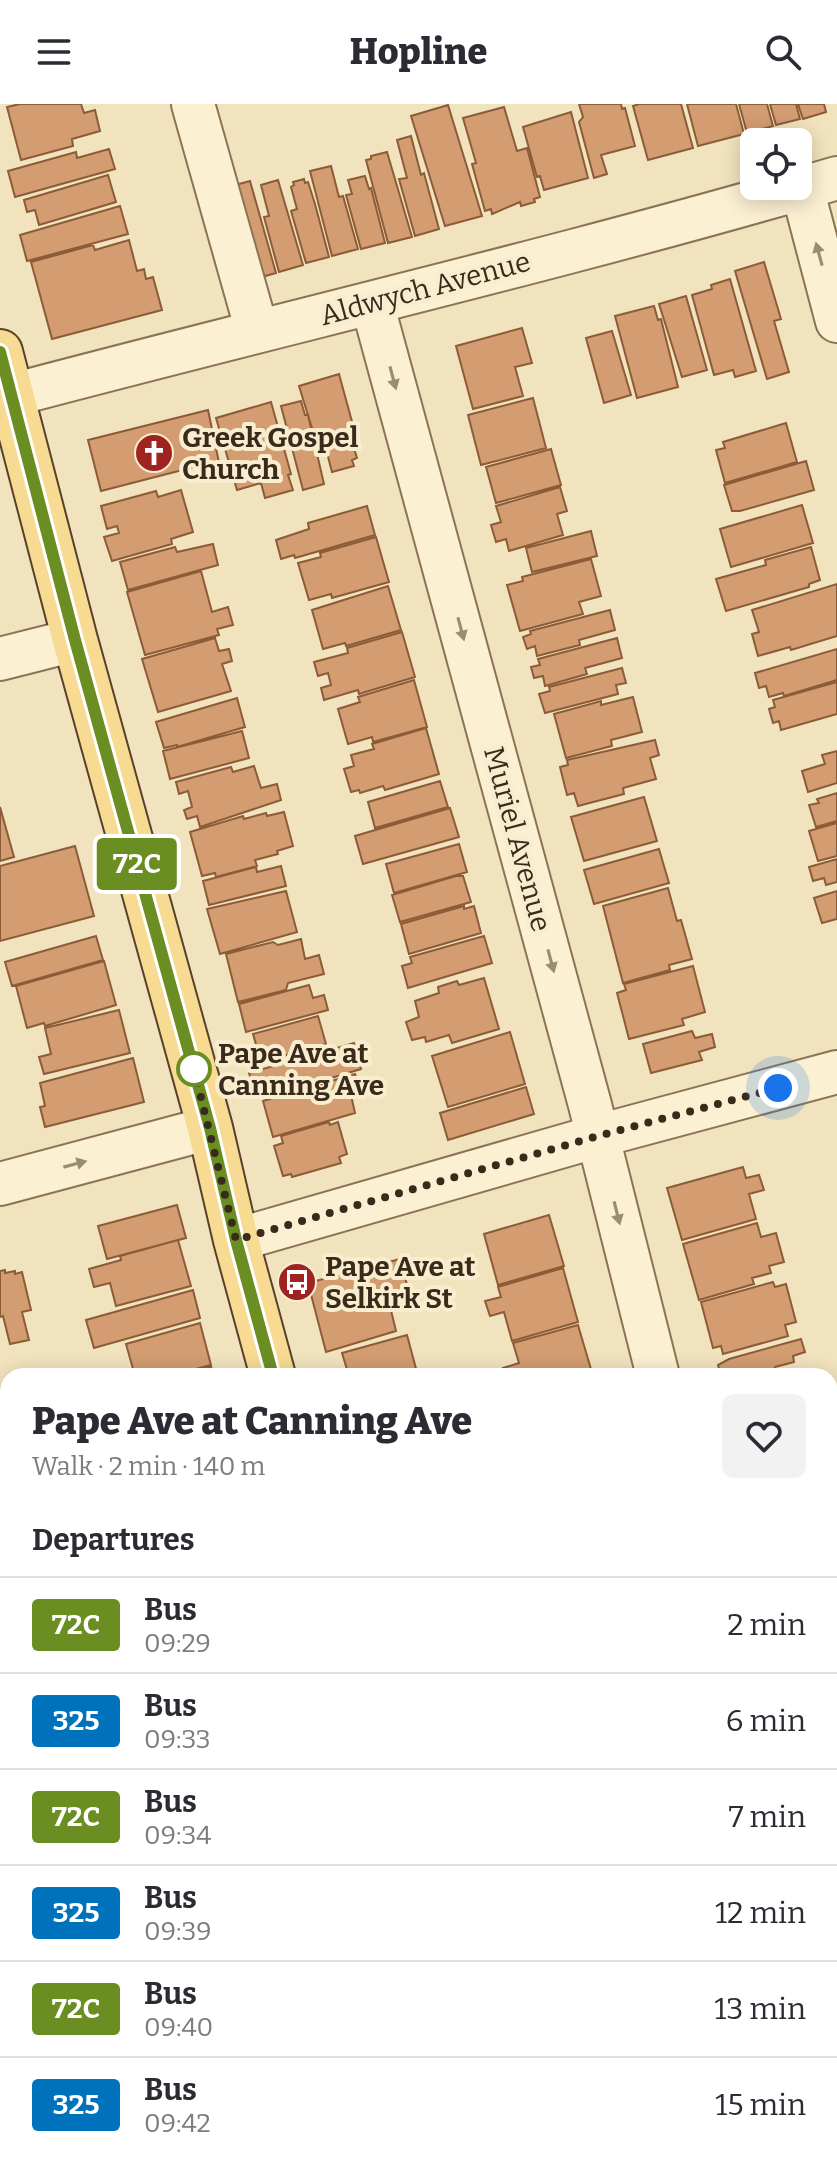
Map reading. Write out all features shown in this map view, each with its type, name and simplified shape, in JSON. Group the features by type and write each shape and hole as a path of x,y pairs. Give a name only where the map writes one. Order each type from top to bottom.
{"main road":[{"path":"0,352 75,640 210,1128 271,1368"}],"street":[{"path":"193,104 257,331"},
{"path":"820,183 837,321"},
{"name":"Aldwych Avenue","path":"12,395 820,183"},
{"name":"Muriel Avenue","path":"372,303 598,1136 656,1368"},
{"path":"0,659 75,640"},
{"path":"236,1240 598,1136 837,1072"},
{"path":"0,1184 210,1128"}],"building":[{"path":"20,104 81,104 84,113 95,110 100,131 72,139 73,146 21,160 7,107"},
{"path":"579,104 621,104 622,109 625,108 635,146 601,155 607,174 594,178 579,122 583,117"},
{"path":"681,104 693,148 648,160 633,106"},
{"path":"687,104 736,104 742,128 740,135 698,146"},
{"path":"739,104 767,104 773,126 746,128"},
{"path":"770,104 796,104 800,119 776,125"},
{"path":"798,104 824,104 826,112 803,119"},
{"path":"448,105 482,216 445,226 411,116"},
{"path":"504,107 517,151 527,148 540,197 534,199 535,202 521,206 520,202 492,214 491,209 485,211 463,118"},
{"path":"571,112 588,178 544,190 540,176 537,177 523,127"},
{"path":"411,136 439,229 415,236 399,179 407,178 397,140"},
{"path":"109,149 115,169 15,197 8,171 76,152 77,158"},
{"path":"387,152 412,237 388,243 366,160"},
{"path":"331,166 358,249 332,256 310,171"},
{"path":"108,175 116,202 39,225 35,210 27,212 24,200"},
{"path":"365,176 385,243 361,249 346,195 352,194 348,180"},
{"path":"304,179 305,183 308,182 329,257 306,263 291,211 297,209 291,187 293,182"},
{"path":"278,180 303,265 279,272 264,217 269,216 261,185"},
{"path":"250,181 276,273 251,280 224,188"},
{"path":"120,206 128,234 27,261 20,235"},
{"path":"129,240 137,271 144,269 146,279 153,277 162,310 52,339 31,262 93,245 95,250"},
{"path":"764,262 781,319 774,321 789,372 767,379 735,271"},
{"path":"730,279 756,371 735,377 733,370 714,375 692,295"},
{"path":"686,296 707,370 682,377 659,304"},
{"path":"654,306 658,320 661,319 678,387 637,398 615,316"},
{"path":"522,328 532,363 515,367 523,396 473,409 456,346"},
{"path":"612,331 631,395 604,403 586,338"},
{"path":"339,374 357,440 352,442 357,458 352,460 354,466 332,472 326,449 319,451 299,386"},
{"path":"533,398 546,448 481,465 468,415"},
{"path":"301,401 305,415 308,415 324,484 303,490 281,406"},
{"path":"271,402 293,490 265,498 261,483 237,490 216,418"},
{"name":"Greek Gospel Church","path":"208,410 221,472 200,477 198,466 101,491 88,440"},
{"path":"786,423 797,462 725,483 716,450 725,448 723,442"},
{"path":"551,449 561,485 496,503 486,467"},
{"path":"806,461 814,490 732,511 724,485"},
{"path":"560,487 567,511 557,514 563,535 509,551 506,539 496,542 491,525 501,522 496,506"},
{"path":"181,490 193,532 171,539 172,544 112,561 104,537 119,533 117,526 107,529 101,506 156,491 158,497"},
{"path":"802,505 813,543 731,567 720,529"},
{"path":"367,506 375,535 295,558 294,555 281,559 276,540 309,529 308,523"},
{"path":"591,531 597,556 532,572 526,548"},
{"path":"376,537 389,582 332,598 331,594 309,600 298,563 321,557 320,553"},
{"path":"213,544 218,565 128,590 120,562 175,547 177,552"},
{"path":"811,547 820,580 809,584 809,587 726,611 716,579 766,565 765,560"},
{"path":"591,559 601,596 579,602 583,614 520,631 507,585 523,581 522,577"},
{"path":"201,571 212,612 228,607 233,625 217,629 219,635 145,655 127,592"},
{"path":"837,584 837,636 758,656 752,634 759,632 752,610"},
{"path":"388,586 401,630 346,646 345,643 323,649 312,610"},
{"path":"610,610 615,630 579,640 580,645 537,656 535,646 527,649 523,637 531,634 530,631"},
{"path":"402,632 415,677 359,694 358,690 324,700 321,688 331,685 328,673 318,676 314,662 348,653 347,648"},
{"path":"215,638 219,651 229,649 232,661 222,664 231,691 158,712 142,659"},
{"path":"617,638 622,658 585,668 587,674 545,686 543,676 534,678 531,667 540,665 538,659"},
{"path":"837,649 837,680 784,696 783,693 769,697 766,686 759,688 755,673"},
{"path":"622,668 626,683 616,685 618,694 545,713 539,694 550,691 549,687"},
{"path":"414,680 427,727 373,742 372,737 348,744 338,709 360,702 358,697"},
{"path":"837,682 837,714 781,730 779,721 773,723 769,709 775,707 773,700"},
{"path":"633,697 642,732 611,740 612,746 566,758 554,714 601,701 601,705"},
{"path":"237,698 245,727 164,748 156,722"},
{"path":"426,728 439,774 385,790 383,786 360,793 359,790 351,792 344,769 354,766 351,755 374,749 372,744"},
{"path":"242,731 249,758 170,779 163,751"},
{"path":"655,740 659,755 650,758 656,779 623,788 624,794 578,806 574,793 567,795 560,767 568,765 567,760"},
{"path":"837,751 837,783 808,792 802,771 825,764 822,755"},
{"path":"254,766 261,788 277,784 281,800 200,827 197,816 187,819 184,810 192,807 188,791 179,794 176,782 231,767 233,772"},
{"path":"440,781 448,807 375,828 368,802"},
{"path":"837,793 837,821 816,827 809,805"},
{"path":"644,797 657,841 584,861 571,817"},
{"path":"0,807 14,857 0,861"},
{"path":"450,808 459,837 363,864 355,836"},
{"path":"284,812 293,846 255,860 257,866 216,877 215,873 202,876 190,832 243,816 244,819"},
{"path":"837,823 837,856 818,861 809,831"},
{"path":"459,844 467,872 394,893 386,864"},
{"path":"75,846 94,916 0,941 0,866"},
{"path":"659,849 669,883 594,904 584,870"},
{"path":"837,859 837,882 826,885 824,878 813,881 809,867"},
{"path":"281,866 286,886 209,905 203,881 256,867 257,872"},
{"path":"463,876 471,902 400,922 392,895"},
{"path":"668,888 692,959 669,965 670,970 623,983 603,906"},
{"path":"286,891 297,932 220,954 207,909"},
{"path":"837,891 837,919 822,923 814,898"},
{"path":"464,906 464,909 474,906 481,933 409,954 401,924"},
{"path":"96,936 103,960 12,986 5,962"},
{"path":"484,936 492,963 408,988 402,966 412,963 410,957"},
{"path":"301,939 305,959 319,955 324,974 288,983 286,990 238,1002 226,954 273,942 278,945"},
{"path":"104,961 116,1005 45,1026 44,1023 27,1028 16,986"},
{"path":"693,966 705,1012 682,1019 684,1025 629,1039 617,993 626,990 624,984"},
{"path":"484,978 499,1029 452,1043 449,1035 426,1042 425,1037 412,1040 406,1022 419,1017 415,1001 439,993 438,987"},
{"path":"309,985 313,998 324,995 328,1010 246,1032 239,1004"},
{"path":"119,1010 130,1053 44,1074 39,1057 51,1054 45,1028"},
{"path":"318,1016 326,1044 261,1062 253,1034"},
{"path":"692,1031 695,1038 712,1034 715,1047 699,1052 702,1060 651,1073 643,1044"},
{"path":"510,1032 525,1084 448,1107 432,1056"},
{"path":"354,1043 361,1069 271,1096 270,1093 256,1097 249,1073"},
{"path":"133,1058 144,1102 45,1127 40,1107 45,1106 40,1083"},
{"path":"355,1074 360,1092 351,1095 355,1113 273,1137 263,1101"},
{"path":"526,1087 534,1114 448,1140 440,1113"},
{"path":"329,1122 330,1125 338,1122 347,1154 339,1157 341,1163 292,1177 291,1174 283,1176 274,1146 283,1143 281,1136"},
{"path":"743,1167 746,1178 759,1175 764,1190 749,1194 756,1219 682,1240 667,1188"},
{"path":"177,1205 186,1238 107,1259 98,1226"},
{"path":"549,1215 564,1266 498,1285 484,1234"},
{"path":"757,1223 761,1237 776,1233 784,1262 769,1266 771,1273 752,1278 754,1284 699,1300 683,1244"},
{"path":"178,1240 191,1286 116,1306 110,1283 94,1287 89,1269 121,1260 120,1256"},
{"path":"400,1259 409,1292 388,1298 396,1331 326,1352 308,1283"},
{"path":"563,1268 578,1322 512,1341 504,1312 490,1316 485,1301 501,1297 498,1287"},
{"path":"5,1270 5,1273 22,1272 31,1310 22,1312 29,1340 10,1344 3,1316 0,1317 0,1271"},
{"path":"773,1282 775,1287 786,1284 796,1322 785,1325 788,1336 723,1354 721,1346 713,1348 701,1302"},
{"path":"193,1290 200,1318 94,1348 86,1320"},
{"path":"200,1323 211,1365 200,1368 133,1368 126,1344"},
{"path":"578,1325 591,1368 503,1368 519,1363 513,1343"},
{"path":"407,1335 416,1368 347,1368 342,1353"},
{"path":"801,1339 805,1352 793,1356 794,1362 775,1368 719,1368 718,1365 729,1359"}],"bus line":[{"name":"72C","path":"0,352 75,640 210,1128 271,1368"}],"place":[{"name":"Greek Gospel Church","path":"154,453"},
{"name":"Pape Ave at Canning Ave","path":"194,1069"},
{"name":"Pape Ave at Selkirk St","path":"297,1282"}],"route":[{"path":"194,1069 236,1240 778,1088"}]}
